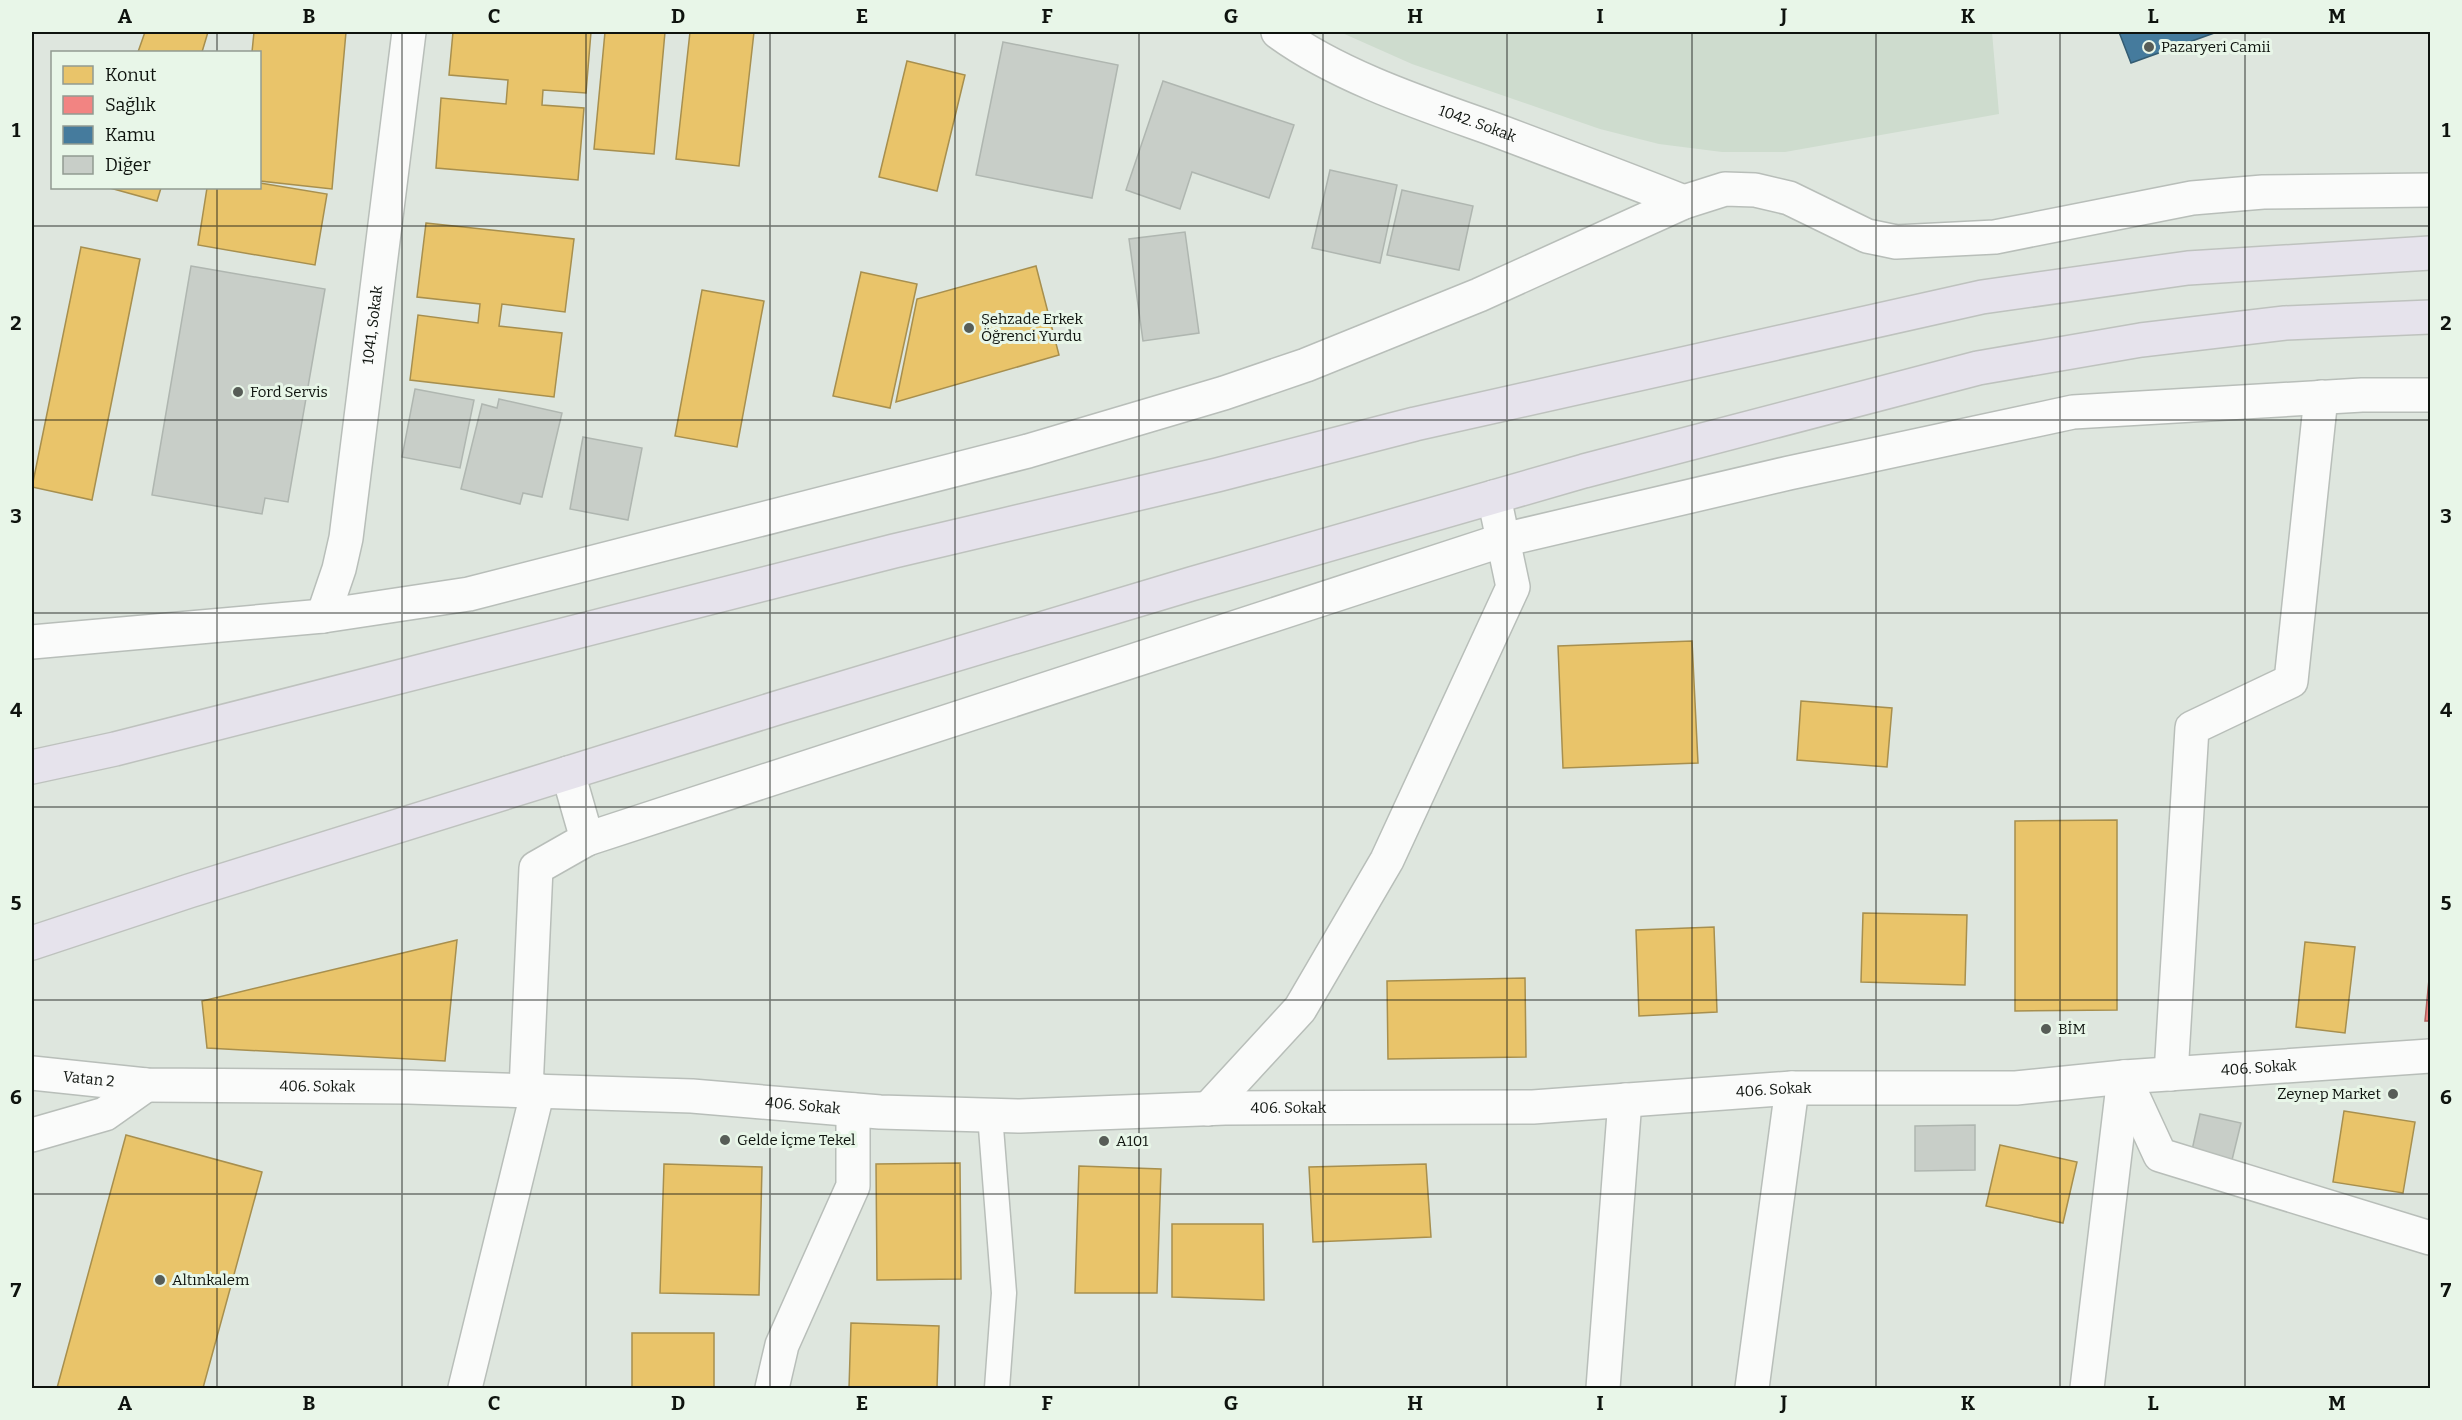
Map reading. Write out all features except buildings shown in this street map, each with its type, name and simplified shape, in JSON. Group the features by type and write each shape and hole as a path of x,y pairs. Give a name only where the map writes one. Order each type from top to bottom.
{"highway":[{"path":"32,767 127,746 894,550 1217,475 1415,424 1982,297 2188,268 2430,254"},
{"path":"32,942 568,773 1180,587 1584,471 1978,368 2141,340 2285,322 2430,317"}],"street":[{"name":"1041, Sokak","path":"323,616 339,569 346,538 409,32"},
{"name":"1042. Sokak","path":"1278,32 1337,68 1428,106 1684,202"},
{"path":"32,642 323,616 469,594 1028,451 1213,396 1306,365 1479,296 1684,202 1725,189 1755,190 1789,198 1867,236 1896,242 1995,237 2193,198 2263,192 2430,190"},
{"path":"465,1389 532,1090 536,868 587,838 1503,540 1789,473 2073,412 2321,397 2430,395"},
{"path":"2171,1074 2192,728 2291,681 2321,397"},
{"path":"1208,1109 1300,1009 1388,860 1514,587 1494,497"},
{"path":"568,773 587,838"},
{"name":"406. Sokak","path":"146,1085 409,1086 532,1090 692,1096 853,1110 990,1116 1208,1109 1533,1107 1792,1088 2016,1088 2124,1077 2430,1056"},
{"name":"Vatan 2","path":"32,1073 146,1085"},
{"path":"2124,1077 2160,1155 2430,1238"},
{"path":"2087,1389 2124,1077"},
{"path":"32,1135 105,1114 146,1085"},
{"path":"1752,1389 1792,1088"},
{"path":"1603,1389 1625,1100"},
{"path":"772,1389 782,1346 853,1186 853,1110"}],"lane":[{"path":"990,1116 1004,1293 997,1389"}],"shaded area":[{"path":"1340,32 1992,32 1999,114 1785,152 1722,152 1659,144 1600,129 1412,64"}],"place":[{"name":"Pazaryeri Camii","path":"2149,47"},
{"name":"Şehzade Erkek Öğrenci Yurdu","path":"969,328"},
{"name":"Ford Servis","path":"238,392"},
{"name":"BİM","path":"2046,1029"},
{"name":"Zeynep Market","path":"2393,1094"},
{"name":"Gelde İçme Tekel","path":"725,1140"},
{"name":"A101","path":"1104,1141"},
{"name":"Altınkalem","path":"160,1280"}]}
